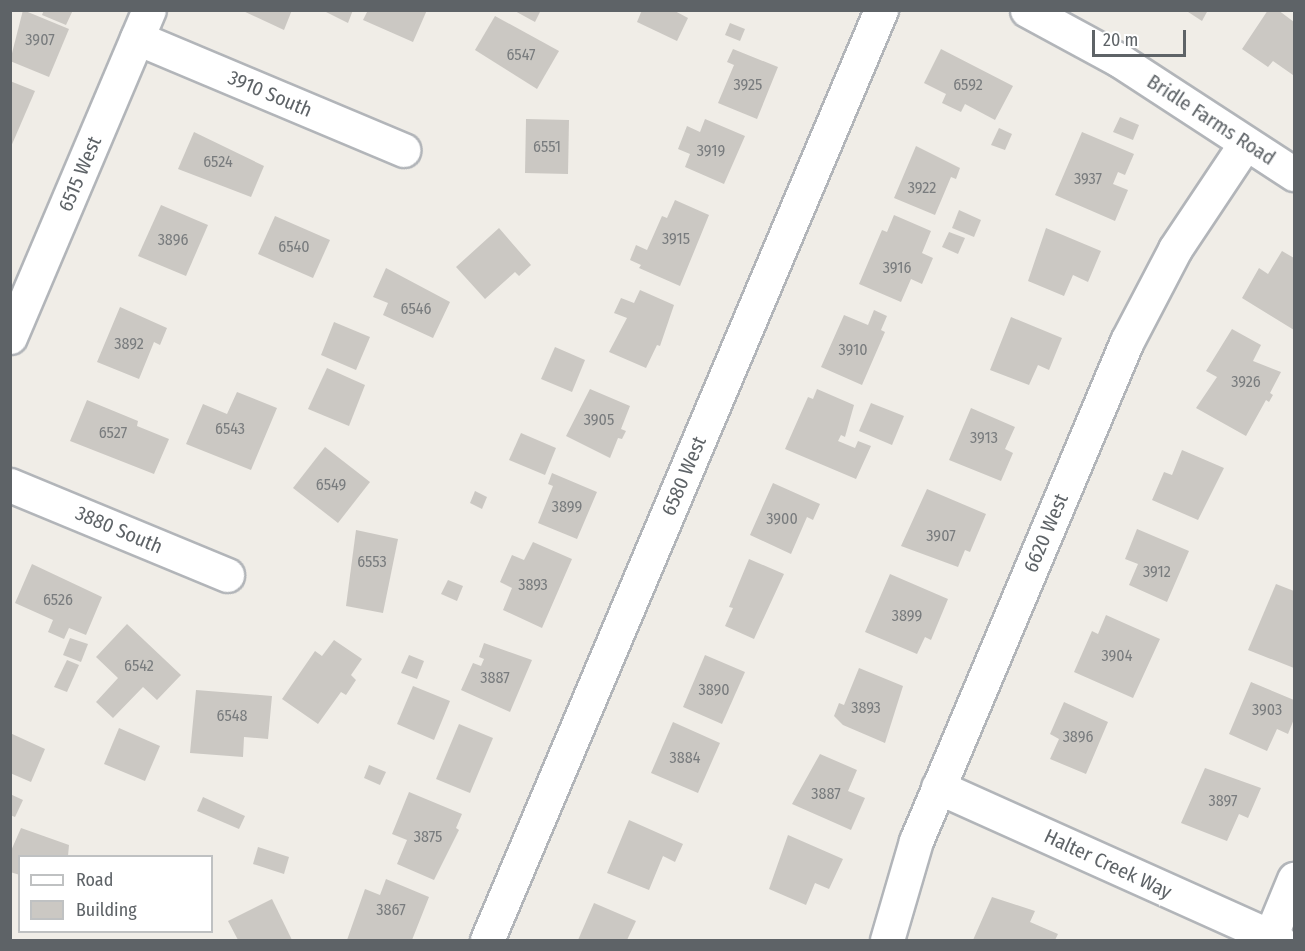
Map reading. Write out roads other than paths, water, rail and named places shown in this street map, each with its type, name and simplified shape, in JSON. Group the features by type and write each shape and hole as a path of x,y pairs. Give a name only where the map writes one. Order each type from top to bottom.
{"street":[{"name":"6580 West","path":"487,940 881,10"},
{"name":"Bridle Farms Road","path":"1027,10 1152,81 1294,174"},
{"name":"3910 South","path":"143,24 403,150"},
{"name":"6515 West","path":"10,337 143,24"},
{"name":"6620 West","path":"887,940 911,854 938,787 1142,310 1175,249 1245,144"},
{"name":"3880 South","path":"10,484 227,575"},
{"name":"Halter Creek Way","path":"938,787 1274,939"},
{"path":"1274,939 1294,879"}]}
